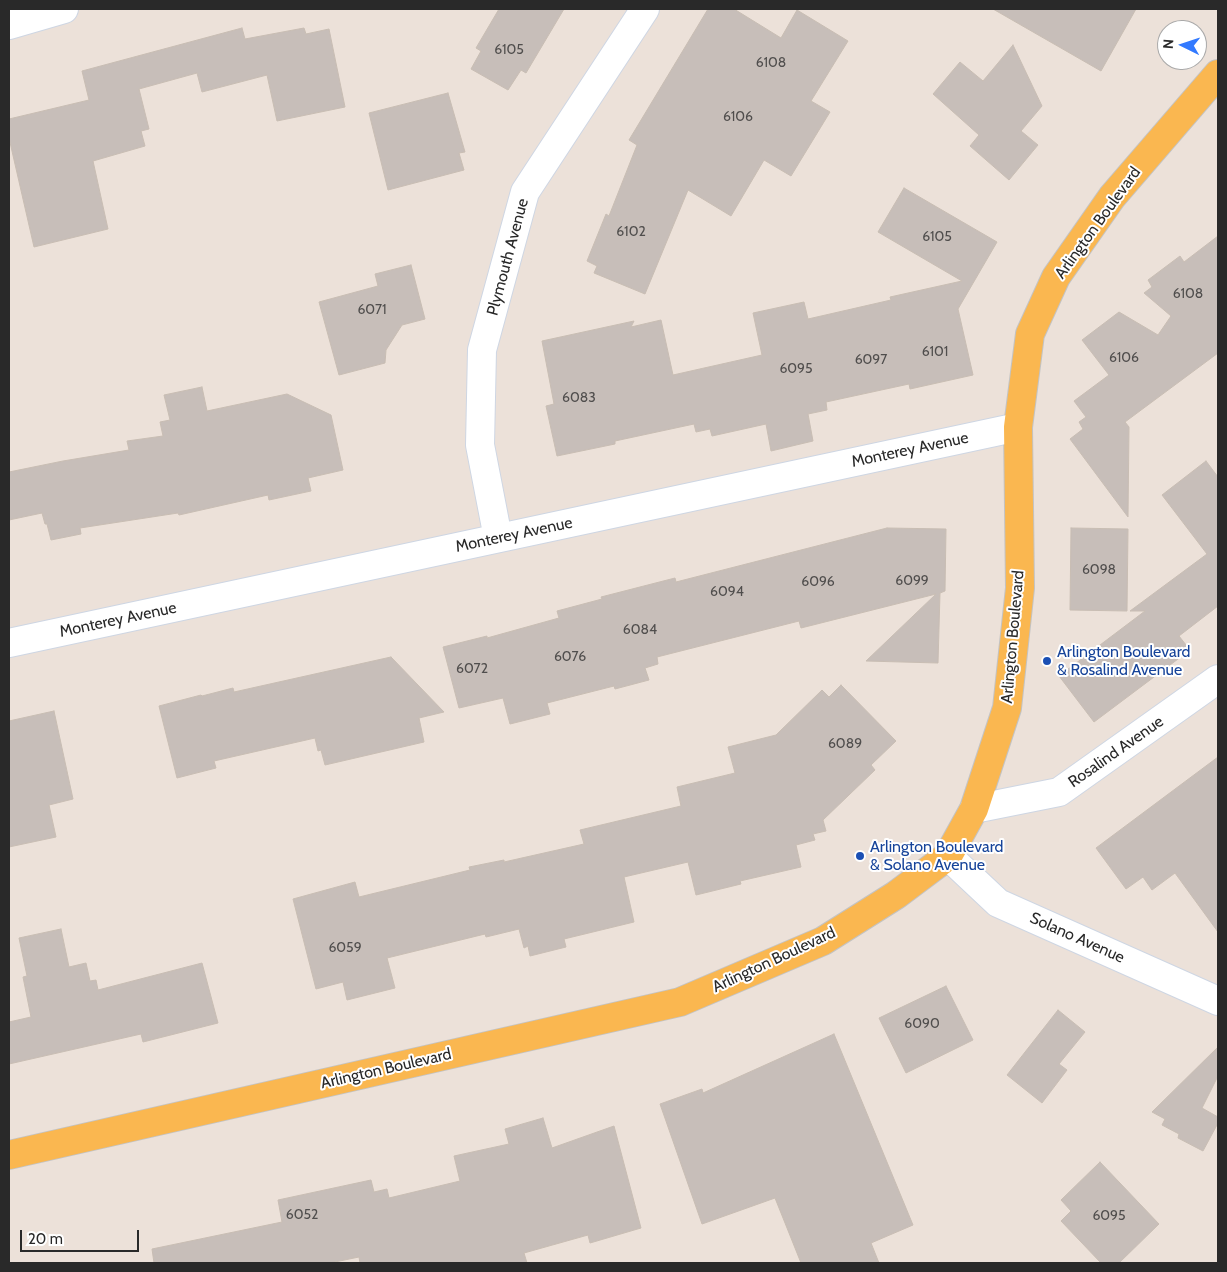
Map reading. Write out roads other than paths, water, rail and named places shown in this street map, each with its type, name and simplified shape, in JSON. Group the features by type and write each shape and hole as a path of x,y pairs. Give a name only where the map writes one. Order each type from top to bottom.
{"main road":[{"name":"Arlington Boulevard","path":"9,1155 680,1002 823,942 896,894 948,856 974,809 1007,708 1020,588 1018,427 1030,334 1056,278 1112,197 1218,74"}],"street":[{"path":"9,25 64,9"},
{"name":"Plymouth Avenue","path":"498,538 480,444 482,350 525,192 645,9"},
{"name":"Monterey Avenue","path":"9,643 1018,427"},
{"name":"Rosalind Avenue","path":"974,809 1059,792 1218,679"},
{"name":"Solano Avenue","path":"948,856 998,903 1218,1000"}],"place":[{"name":"Arlington Boulevard & Rosalind Avenue","path":"1047,661"},
{"name":"Arlington Boulevard & Solano Avenue","path":"860,856"}]}
